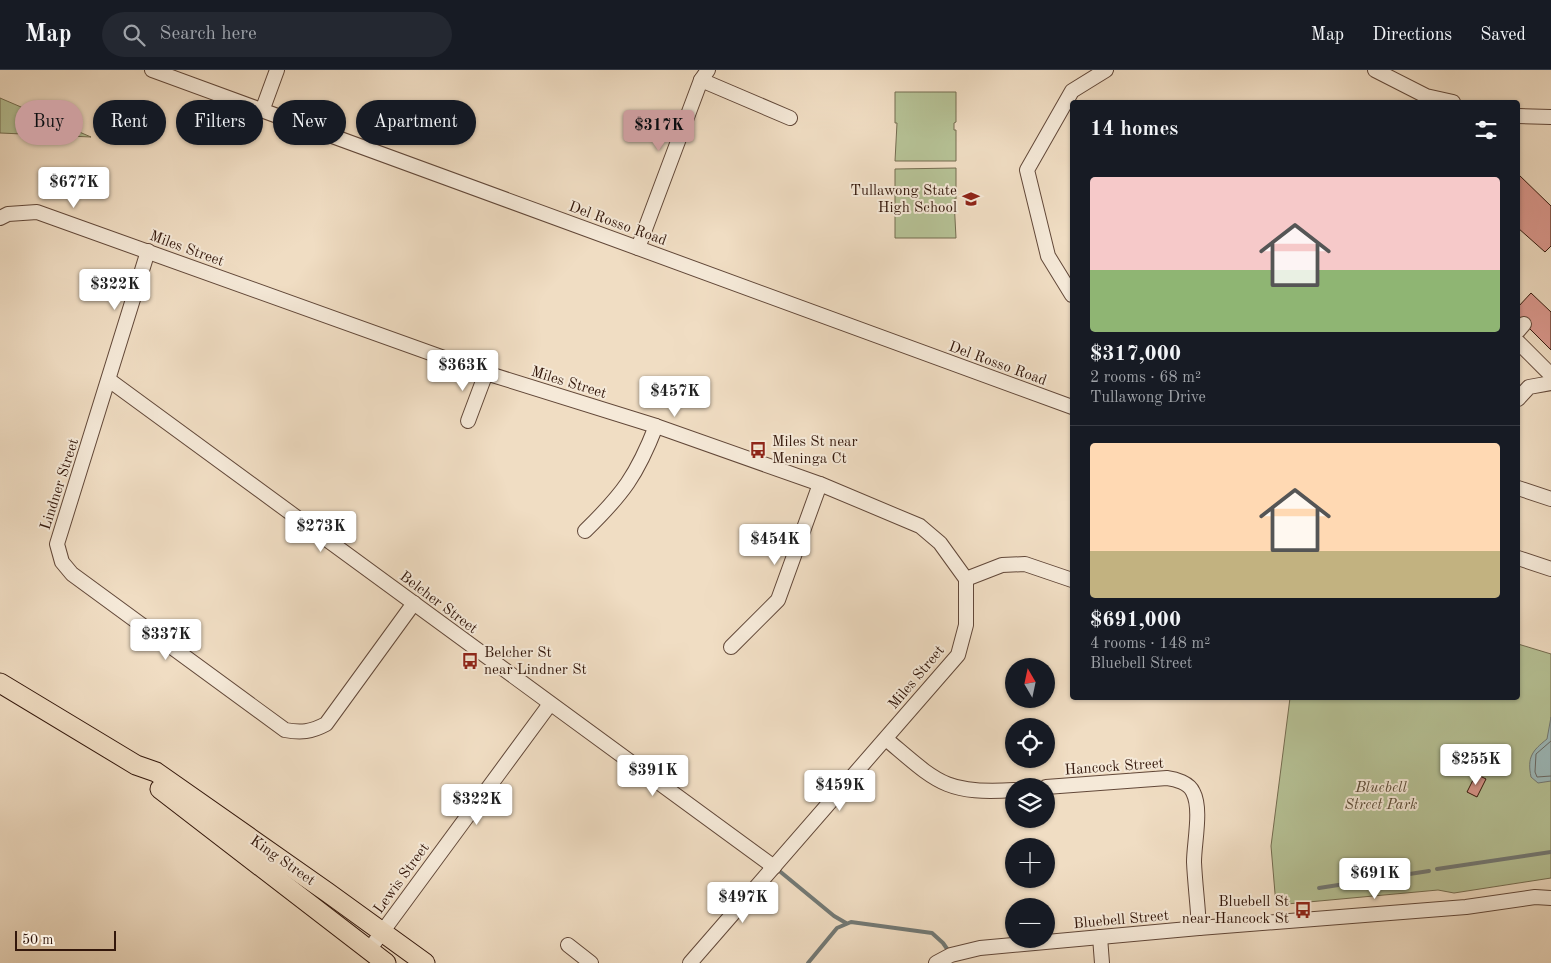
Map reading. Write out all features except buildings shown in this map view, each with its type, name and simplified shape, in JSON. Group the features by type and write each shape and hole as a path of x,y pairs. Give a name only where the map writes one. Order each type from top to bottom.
{"main road":[{"name":"King Street","path":"0,683 136,766 151,781 386,963"},
{"name":"King Street","path":"136,766 156,772 193,796 425,963"}],"street":[{"name":"Del Rosso Road","path":"152,70 234,100"},
{"path":"263,107 276,70"},
{"path":"1070,292 1048,256 1027,170 1072,91 1106,70"},
{"path":"1375,70 1426,96 1443,100"},
{"path":"638,248 705,75 790,118"},
{"name":"Del Rosso Road","path":"263,110 1070,407"},
{"path":"1520,116 1536,119 1551,117"},
{"name":"Miles Street","path":"0,218 8,214 37,212 486,373 656,426 820,484 920,526 940,543 966,579 966,625 958,655 690,963"},
{"name":"Lindner Street","path":"148,251 57,544 62,562 72,574 285,730 298,733 312,731 326,724 414,604"},
{"path":"1520,344 1551,375"},
{"path":"468,421 486,373"},
{"name":"Belcher Street","path":"109,380 774,867"},
{"path":"1520,397 1529,387 1551,383"},
{"path":"585,531 612,505 630,482 643,459 656,426"},
{"path":"731,647 778,600 820,484"},
{"path":"1520,489 1551,499"},
{"path":"1520,559 1551,569"},
{"path":"966,579 1002,565 1025,564 1070,579"},
{"name":"Lewis Street","path":"369,950 550,704"},
{"path":"886,739 931,777 946,785 979,792 1005,791"},
{"name":"Hancock Street","path":"1055,786 1167,778 1175,779 1188,787 1193,792 1196,806 1194,861 1199,928"},
{"name":"Bluebell Street","path":"936,963 951,955 980,948 1199,928 1458,908 1535,897 1551,898"},
{"path":"1100,937 1102,963"},
{"path":"568,946 592,963"}],"green space":[{"path":"895,92 956,92 956,122 954,123 954,130 956,130 956,161 895,161 897,123 895,123"},
{"path":"0,98 15,104 15,134 0,133"},
{"path":"956,168 956,199 954,199 956,238 895,238 895,169"},
{"name":"Bluebell Street Park","path":"1520,645 1551,654 1551,878 1454,893 1438,890 1276,905 1271,846 1290,700 1520,700"}],"water":[{"path":"1551,717 1551,781 1538,783 1531,777 1530,759 1534,751 1547,739"}],"waterway":[{"path":"1437,869 1551,852"},
{"path":"777,869 834,916 846,923"},
{"path":"1319,888 1429,871"},
{"path":"808,963 837,928 851,922 932,933 950,953"}],"place":[{"name":"Tullawong State High School","path":"971,199"},
{"name":"Miles St near Meninga Ct","path":"758,450"},
{"name":"Belcher St near Lindner St","path":"470,661"},
{"name":"Bluebell St near Hancock St","path":"1303,910"}]}
